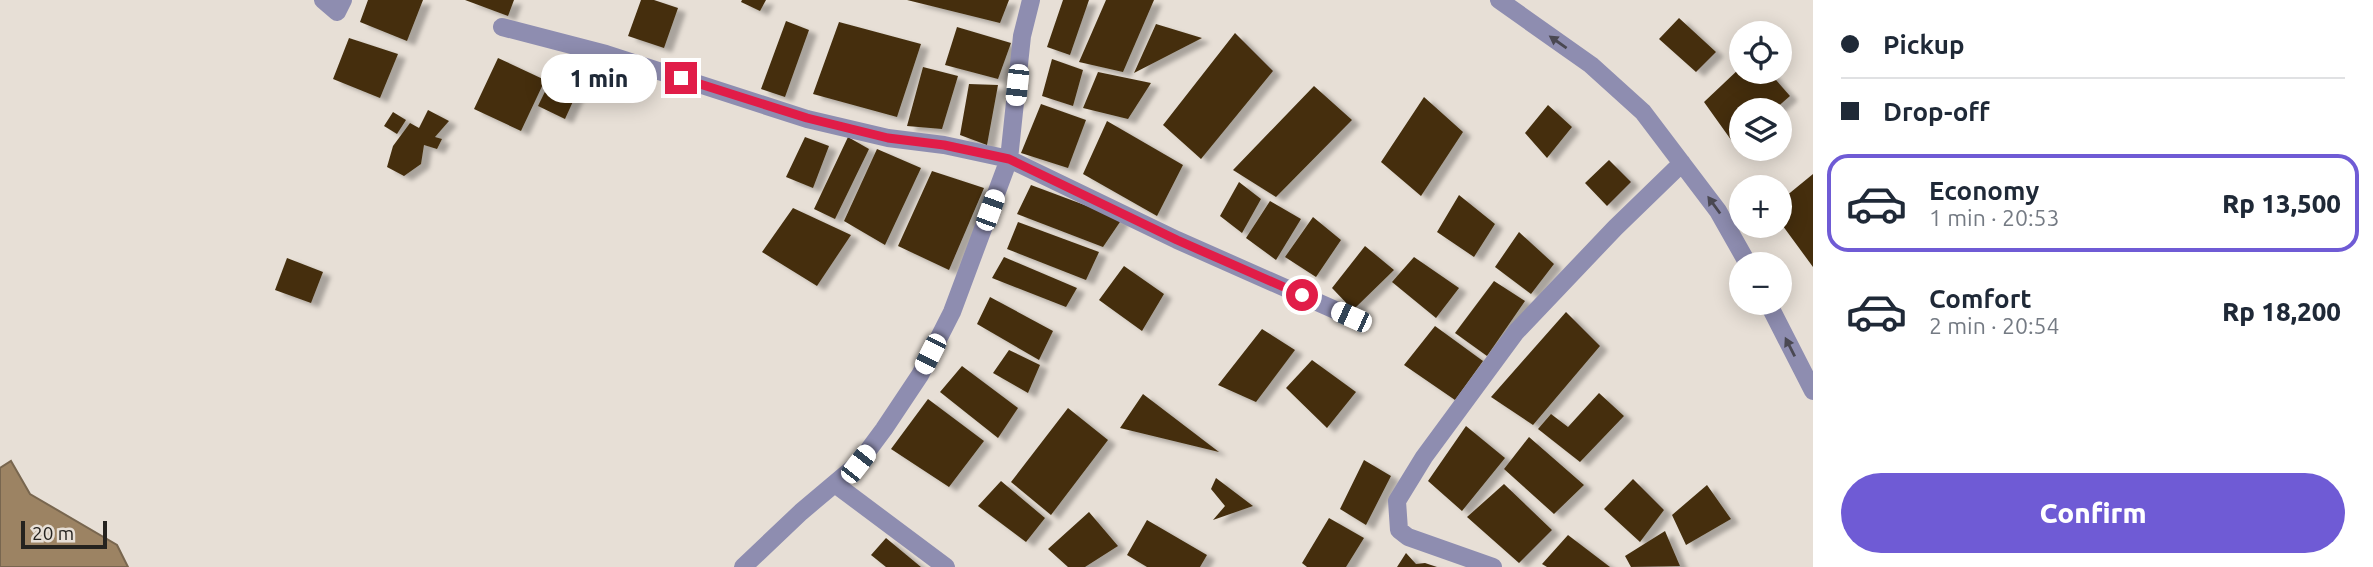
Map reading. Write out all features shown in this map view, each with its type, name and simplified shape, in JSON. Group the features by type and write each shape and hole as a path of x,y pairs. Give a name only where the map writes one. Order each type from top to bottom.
{"street":[{"path":"323,0 337,12 343,0"},
{"path":"743,567 801,512 858,464 919,375 952,312 1009,159 1022,36 1031,0"},
{"path":"1499,0 1591,65 1643,112 1718,211 1741,252"},
{"path":"502,27 606,54 807,118 888,138 944,145 1009,159 1177,240 1351,317"},
{"path":"1493,567 1408,537 1399,530 1397,501 1424,457 1516,332 1615,228 1682,163"},
{"path":"1774,315 1813,391"},
{"path":"835,484 946,567"}],"shaded area":[{"path":"11,461 30,494 117,545 128,567 0,567 0,468"}],"building":[{"path":"368,0 423,0 407,41 360,22"},
{"path":"465,0 514,0 508,16"},
{"path":"641,0 654,0 678,8 664,48 628,36"},
{"path":"766,0 760,11 741,2"},
{"path":"907,0 1009,0 1000,23"},
{"path":"1063,0 1089,0 1070,55 1047,47"},
{"path":"1106,0 1154,0 1123,72 1079,62"},
{"path":"1679,18 1716,52 1696,72 1659,39"},
{"path":"786,21 809,30 785,97 761,89"},
{"path":"839,22 921,44 897,117 813,94"},
{"path":"1156,24 1202,38 1134,73"},
{"path":"957,27 1011,43 998,79 945,65"},
{"path":"1235,33 1273,71 1201,159 1163,125"},
{"path":"349,38 398,54 380,98 333,79"},
{"path":"498,58 545,80 521,131 474,109"},
{"path":"1052,59 1083,70 1073,106 1042,96"},
{"path":"923,67 958,76 942,129 907,126"},
{"path":"1098,72 1151,83 1128,119 1083,108"},
{"path":"554,73 580,86 565,119 538,106"},
{"path":"1729,78 1729,84 1780,84 1790,96 1729,98 1729,137 1704,102"},
{"path":"969,84 998,85 987,145 960,135"},
{"path":"1314,86 1352,120 1276,197 1233,170"},
{"path":"1424,97 1463,132 1421,196 1381,162"},
{"path":"1041,104 1086,120 1068,168 1021,153"},
{"path":"1548,105 1572,127 1547,158 1525,133"},
{"path":"428,110 449,121 435,137 442,139 437,149 424,145 421,164 404,176 387,167 393,146 410,123 419,128"},
{"path":"393,112 406,120 397,134 384,126"},
{"path":"1107,121 1183,165 1157,216 1083,174"},
{"path":"805,137 829,146 813,188 786,177"},
{"path":"848,137 869,149 835,219 814,209"},
{"path":"877,149 921,168 885,245 844,221"},
{"path":"1609,160 1631,182 1607,206 1585,183"},
{"path":"932,171 984,188 949,270 898,246"},
{"path":"1813,174 1813,267 1792,238 1792,191"},
{"path":"1239,182 1261,199 1242,233 1220,216"},
{"path":"1031,185 1122,219 1103,247 1017,214"},
{"path":"1459,195 1495,224 1474,257 1437,232"},
{"path":"1270,201 1301,219 1276,260 1246,238"},
{"path":"793,208 851,235 817,286 762,252"},
{"path":"1313,217 1341,240 1316,277 1285,257"},
{"path":"1018,222 1099,252 1086,280 1007,249"},
{"path":"1519,232 1554,264 1531,294 1495,267"},
{"path":"1365,246 1394,270 1353,310 1332,288"},
{"path":"1004,257 1077,288 1066,307 992,278"},
{"path":"1414,257 1459,288 1436,318 1392,282"},
{"path":"287,258 323,272 311,303 275,290"},
{"path":"1124,266 1164,294 1142,331 1099,300"},
{"path":"1494,281 1525,301 1487,356 1455,333"},
{"path":"990,297 1053,331 1039,360 977,324"},
{"path":"1566,312 1600,346 1533,425 1491,397"},
{"path":"1435,326 1483,361 1455,400 1404,365"},
{"path":"1262,329 1295,350 1256,402 1218,385"},
{"path":"1009,350 1040,365 1028,393 993,373"},
{"path":"1312,360 1356,392 1327,428 1286,388"},
{"path":"962,366 1018,408 998,438 940,392"},
{"path":"1599,393 1624,416 1580,462 1538,429 1551,414 1568,427"},
{"path":"1143,394 1219,452 1120,428"},
{"path":"928,399 984,441 949,487 891,449"},
{"path":"1068,408 1108,440 1051,515 1011,482"},
{"path":"1466,426 1505,458 1462,511 1428,481"},
{"path":"1529,437 1584,485 1554,514 1504,469"},
{"path":"1364,460 1391,476 1366,525 1340,509"},
{"path":"1216,478 1253,506 1213,520 1225,506 1211,489"},
{"path":"1633,479 1664,510 1640,542 1604,509"},
{"path":"1001,481 1045,518 1026,542 978,506"},
{"path":"1504,484 1552,530 1519,563 1467,517"},
{"path":"1707,485 1731,519 1686,545 1672,515"},
{"path":"1089,512 1118,546 1085,567 1068,567 1048,549"},
{"path":"1329,518 1364,538 1346,567 1307,567 1302,563"},
{"path":"1147,520 1207,555 1200,567 1147,567 1127,555"},
{"path":"1665,531 1680,566 1631,567 1625,556"},
{"path":"1568,535 1610,567 1547,567 1542,564"},
{"path":"886,538 921,567 886,567 871,555"},
{"path":"1406,553 1416,564 1425,563 1437,567 1397,567"}],"route":[{"path":"681,78 807,118 888,138 944,145 1009,159 1177,240 1302,295"}]}
